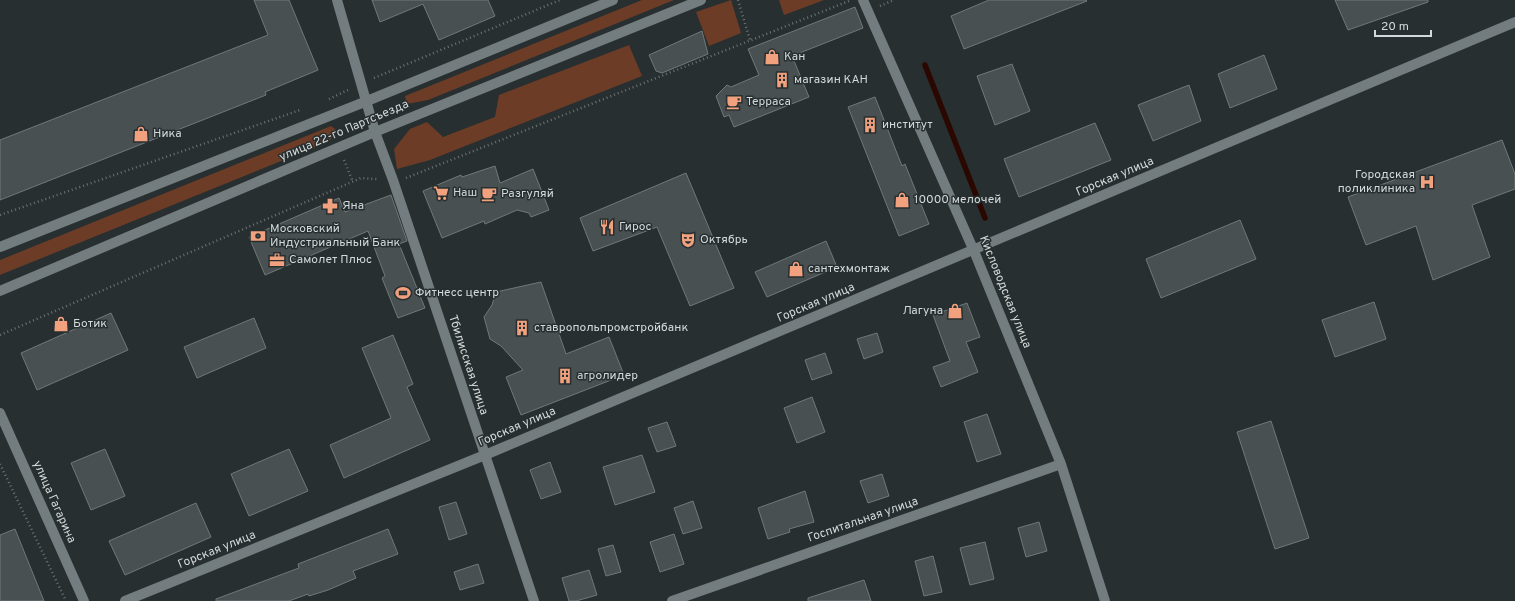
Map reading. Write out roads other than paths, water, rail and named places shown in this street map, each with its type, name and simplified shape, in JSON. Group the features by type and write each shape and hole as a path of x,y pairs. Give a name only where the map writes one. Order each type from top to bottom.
{"street":[{"name":"Тбилисская улица","path":"336,0 375,132 393,180 534,601"},
{"name":"улица 22-го Партсъезда","path":"0,247 367,101 613,0"},
{"name":"улица 22-го Партсъезда","path":"0,291 375,132 701,0"},
{"name":"Кисловодская улица","path":"864,0 974,251 1061,464 1106,601"},
{"name":"Горская улица","path":"125,601 485,455 974,251 1515,22"},
{"name":"улица Гагарина","path":"0,413 84,601"},
{"name":"Госпитальная улица","path":"672,601 1061,464"}],"waterway":[{"path":"925,65 985,218"}],"place":[{"name":"Кан","path":"772,57"},
{"name":"магазин КАН","path":"782,80"},
{"name":"Терраса","path":"734,102"},
{"name":"институт","path":"870,125"},
{"name":"Ника","path":"141,134"},
{"name":"Городская поликлиника","path":"1427,182"},
{"name":"Наш","path":"441,193"},
{"name":"Разгуляй","path":"489,194"},
{"name":"10000 мелочей","path":"902,200"},
{"name":"Яна","path":"330,206"},
{"name":"Гирос","path":"607,227"},
{"name":"Московский Индустриальный Банк","path":"258,236"},
{"name":"Октябрь","path":"688,240"},
{"name":"Самолет Плюс","path":"277,260"},
{"name":"сантехмонтаж","path":"796,269"},
{"name":"Фитнесс центр","path":"403,293"},
{"name":"Лагуна","path":"955,311"},
{"name":"Ботик","path":"61,324"},
{"name":"ставропольпромстройбанк","path":"522,328"},
{"name":"агролидер","path":"565,376"}]}
